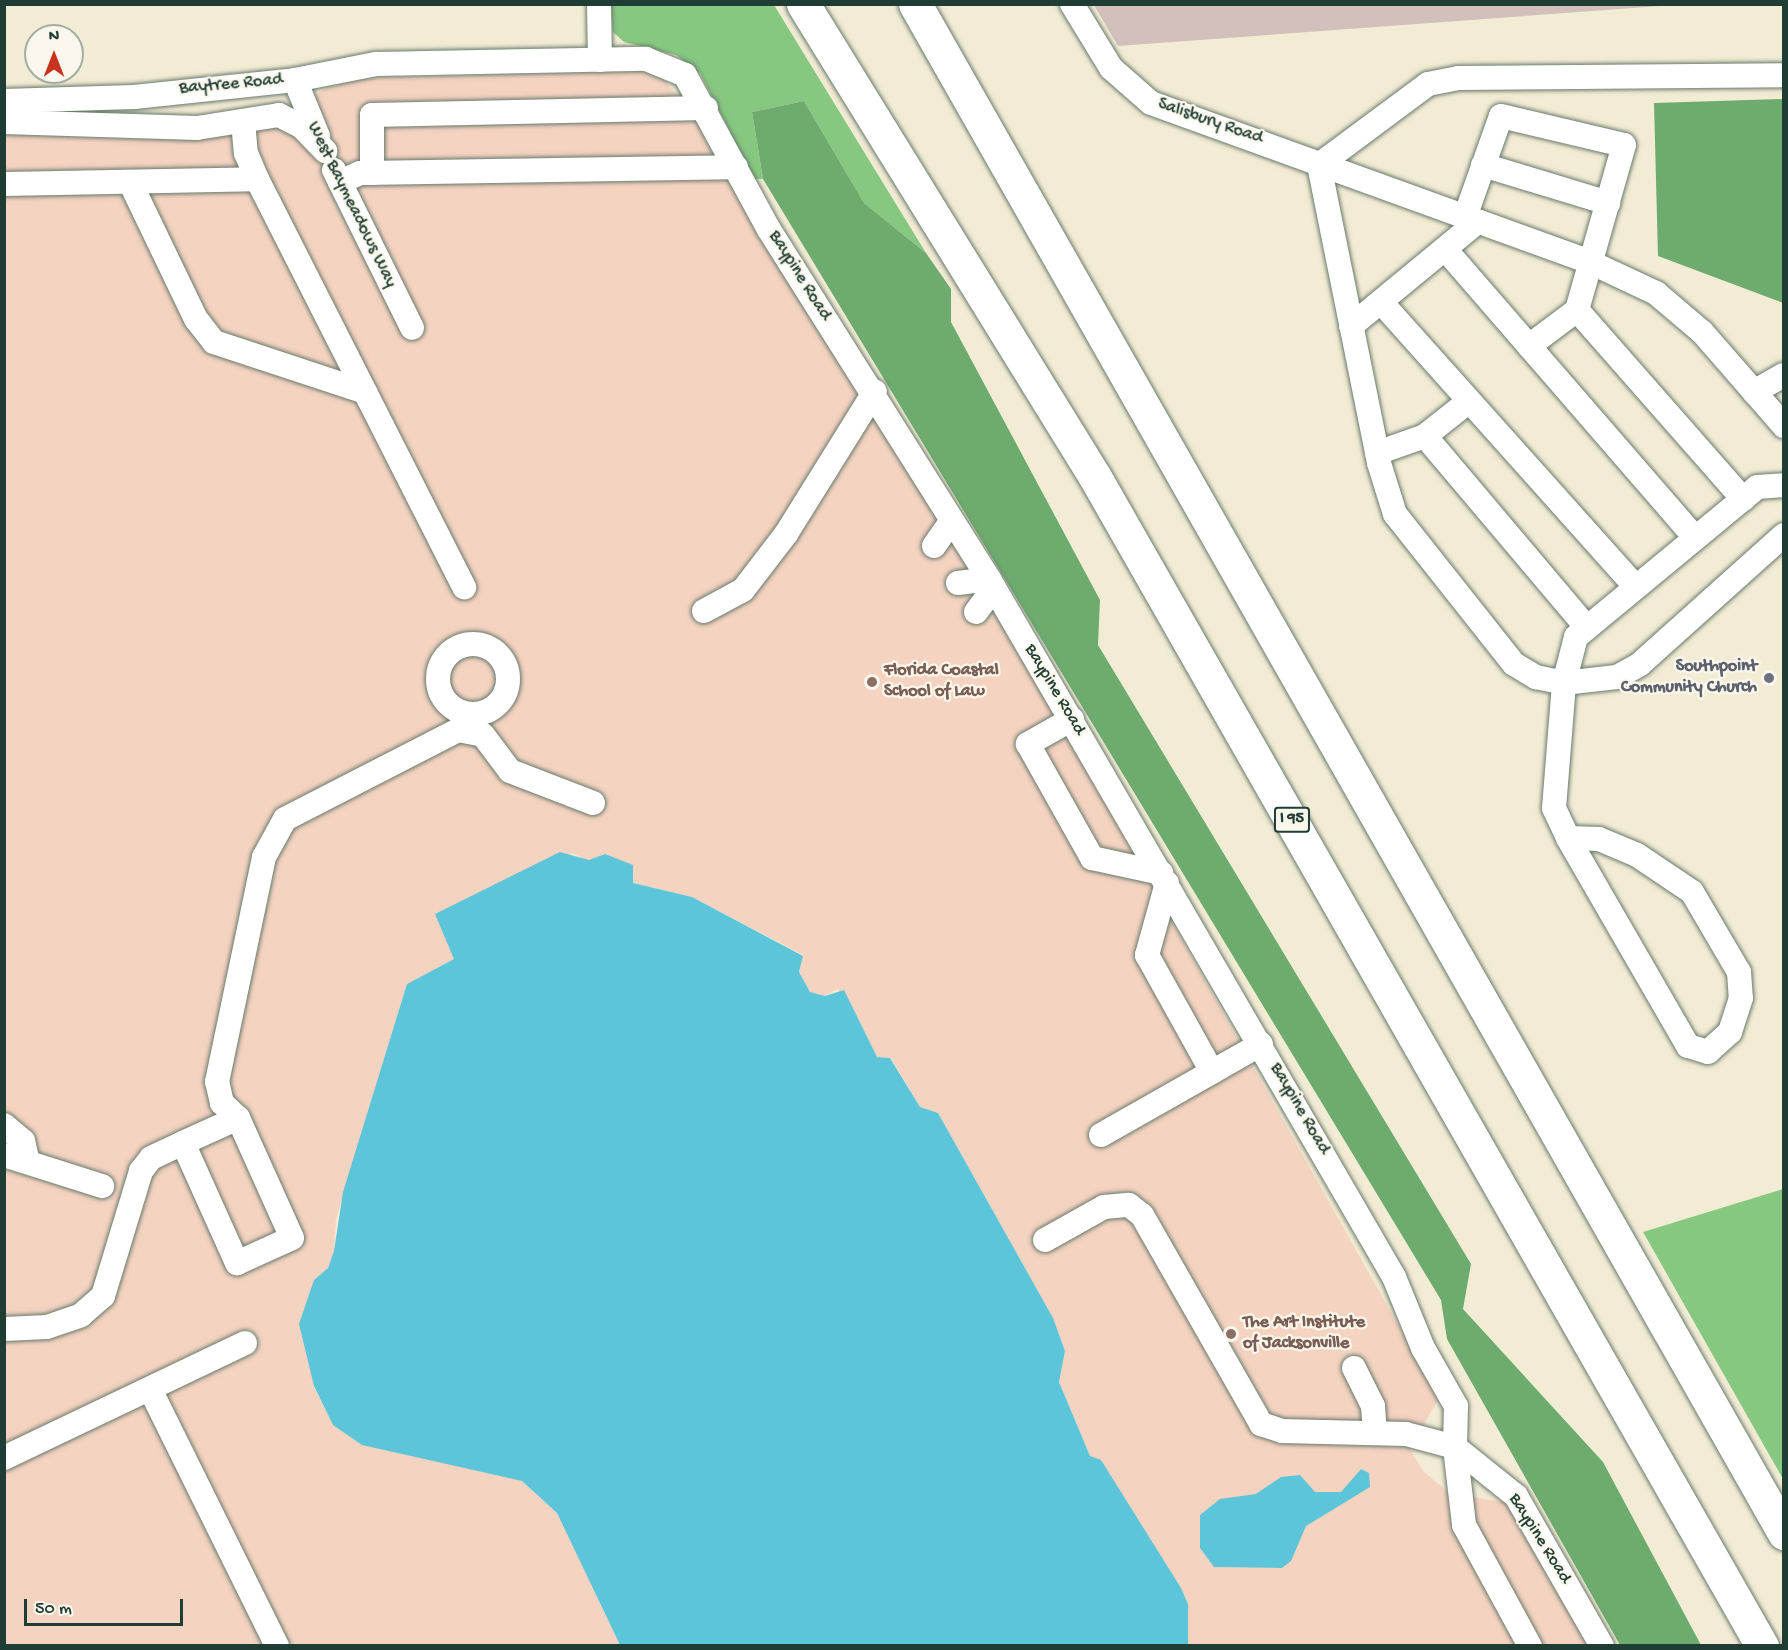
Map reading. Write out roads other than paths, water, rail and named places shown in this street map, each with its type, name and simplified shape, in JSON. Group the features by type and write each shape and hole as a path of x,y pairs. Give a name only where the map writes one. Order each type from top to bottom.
{"highway":[{"name":"I 95","path":"803,4 1095,477 1762,1646"},
{"path":"915,4 1784,1533"}],"street":[{"path":"598,4 600,60"},
{"name":"Salisbury Road","path":"1073,5 1111,68 1151,103 1242,132 1319,165 1592,263 1630,279 1681,310 1784,426"},
{"name":"Baypine Road","path":"295,80 376,64 600,60 668,64 692,81 736,167 813,302 874,391 951,522 951,550 992,583 1394,1277 1423,1348 1456,1406 1455,1447 1516,1496 1602,1646"},
{"path":"1784,75 1458,78 1428,84 1319,165 1377,453 1395,514 1408,537 1514,664 1536,677 1564,683 1617,677 1640,664 1784,535"},
{"name":"Baytree Road","path":"4,100 127,98 295,80"},
{"name":"Baytree Road","path":"4,122 214,115 266,103 295,80"},
{"name":"West Baymeadows Way","path":"295,80 325,151 412,328"},
{"path":"372,173 372,115 706,108"},
{"path":"1351,326 1445,249 1471,220 1483,165 1501,116 1624,145 1577,310 1529,346"},
{"name":"Baytree Road","path":"69,120 98,127 197,128 291,119 325,151"},
{"path":"243,122 246,153 256,180 464,587"},
{"path":"1483,165 1608,203"},
{"path":"340,182 372,173 736,167"},
{"path":"4,184 256,180"},
{"path":"130,182 196,319 213,342 365,392"},
{"path":"1445,249 1695,538"},
{"path":"1381,302 1636,587"},
{"path":"1577,310 1743,498"},
{"path":"1754,392 1784,375"},
{"path":"704,611 743,590 786,534 874,391"},
{"path":"1377,453 1425,436 1469,401"},
{"path":"1425,436 1587,628"},
{"path":"1568,838 1599,839 1637,855 1692,891 1739,972 1742,998 1730,1032 1708,1052 1688,1046 1568,838 1554,808 1564,683 1576,637 1757,487 1784,485"},
{"path":"958,584 992,583"},
{"path":"976,612 992,583"},
{"path":"1072,719 1028,744 1092,858 1164,878 1147,955 1212,1072"},
{"path":"183,1143 237,1263 292,1238 238,1118 222,1103 217,1082 264,857 277,829 298,810 471,722 487,739 510,771 593,803"},
{"path":"1101,1135 1261,1044"},
{"path":"4,1329 47,1327 81,1315 103,1296 141,1170 151,1158 238,1118"},
{"path":"4,1125 23,1141 16,1156 102,1186"},
{"path":"1046,1240 1104,1207 1121,1203 1136,1209 1256,1433 1282,1431 1406,1434 1455,1447 1464,1525 1530,1646"},
{"path":"4,1458 246,1343"},
{"path":"1353,1368 1374,1406 1375,1433"},
{"path":"150,1389 276,1646"}],"water":[{"path":"560,852 589,860 605,854 633,865 633,883 692,897 803,956 799,972 810,992 825,996 844,990 877,1057 890,1058 920,1107 938,1113 1053,1318 1065,1351 1059,1382 1090,1456 1101,1460 1181,1588 1188,1604 1188,1645 620,1645 557,1513 522,1481 362,1445 333,1425 314,1386 299,1324 314,1280 328,1268 334,1251 343,1192 407,984 454,959 435,914"},
{"path":"1361,1469 1369,1473 1370,1487 1306,1526 1291,1561 1282,1568 1214,1567 1200,1548 1200,1515 1220,1499 1256,1494 1281,1477 1300,1475 1315,1492 1341,1492"}],"place":[{"name":"Southpoint Community Church","path":"1769,678"},
{"name":"Florida Coastal School of Law","path":"872,682"},
{"name":"The Art Institute of Jacksonville","path":"1231,1334"}]}
